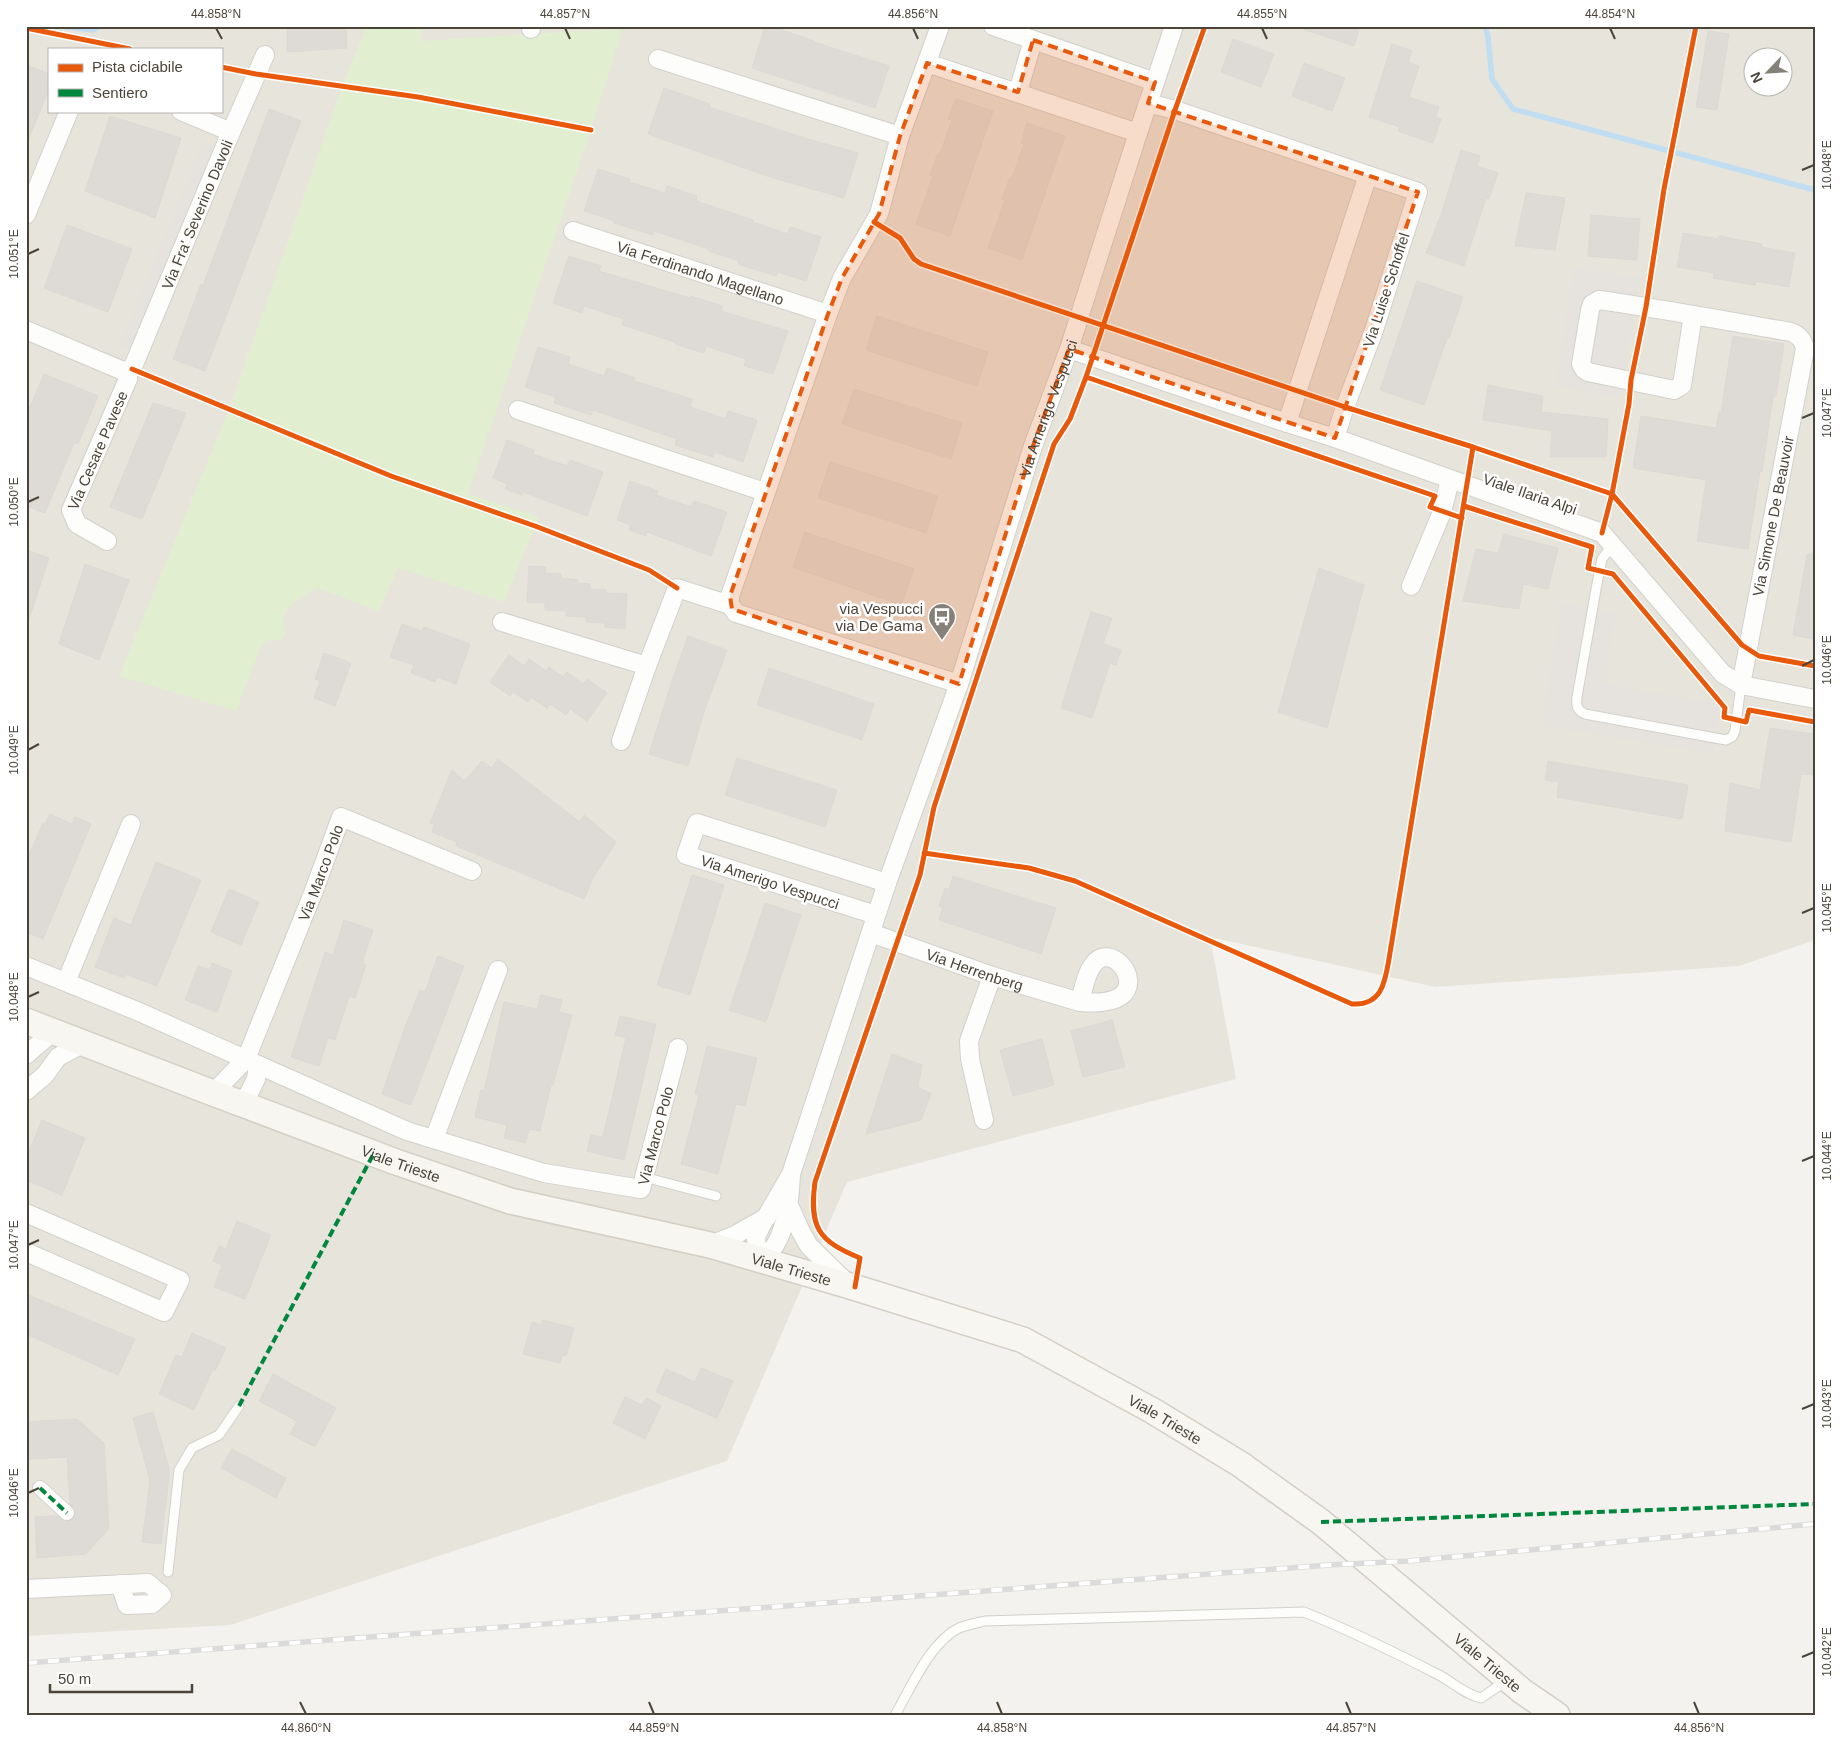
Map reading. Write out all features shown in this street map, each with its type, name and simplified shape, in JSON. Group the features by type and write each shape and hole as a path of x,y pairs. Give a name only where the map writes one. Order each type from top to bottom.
{"main road":[{"name":"Viale Trieste","path":"26,1021 396,1162 510,1201 710,1245 1023,1340 1153,1411 1240,1464 1321,1522 1509,1680 1557,1715"}],"street":[{"path":"730,605 730,596 765,492 828,314 842,278 879,214 900,136 940,26"},
{"path":"993,26 1156,82"},
{"name":"Via Amerigo Vespucci","path":"791,1174 790,1204 778,1240 770,1252 757,1259 756,1237 760,1226 791,1174 887,883 959,684 1033,446 1069,349 1174,26"},
{"path":"1018,92 1033,40"},
{"name":"Via Fra' Severino Davoli","path":"128,371 132,369 265,55"},
{"path":"658,59 900,136"},
{"path":"927,63 1138,133"},
{"name":"Via Luise Schoffel","path":"1148,103 1175,110 1418,192 1374,330 1335,438"},
{"path":"26,215 69,112"},
{"path":"183,112 231,132"},
{"path":"1287,424 1368,175"},
{"name":"Via Ferdinando Magellano","path":"573,231 828,314"},
{"name":"Via Simone De Beauvoir","path":"1694,315 1682,385 1674,390 1588,372 1581,364 1590,310 1592,304 1598,300 1694,315 1791,332 1799,335 1803,342 1805,349 1741,685"},
{"path":"26,330 121,370 128,371"},
{"name":"Viale Ilaria Alpi","path":"1069,349 1287,424 1335,438 1602,532 1723,674 1741,685 1815,699"},
{"name":"Via Cesare Pavese","path":"107,541 77,524 71,510 128,379 128,371"},
{"path":"518,410 765,492"},
{"path":"1411,586 1442,512 1450,480"},
{"path":"622,741 647,666 677,588 730,605 736,613 959,684"},
{"path":"502,622 647,666"},
{"name":"Via Marco Polo","path":"213,1093 252,1062 341,817 472,872"},
{"name":"Via Amerigo Vespucci","path":"876,916 686,855 697,822 887,883"},
{"path":"66,982 131,824"},
{"name":"Via Herrenberg","path":"871,933 992,976 1080,1002"},
{"name":"Via Marco Polo","path":"26,966 252,1062 407,1131 544,1173 640,1189 678,1048"},
{"path":"434,1139 498,970"},
{"path":"984,1120 970,1059 969,1041 992,976"},
{"path":"26,1055 54,1032"},
{"path":"54,1032 58,1057"},
{"path":"26,1091 45,1075 58,1057 84,1043"},
{"name":"Via Marco Polo","path":"244,1104 256,1079 252,1062"},
{"name":"Via Amerigo Vespucci","path":"790,1204 801,1232 809,1246 850,1286"},
{"path":"26,1213 180,1280 164,1312 26,1252"},
{"path":"710,1245 735,1235 767,1217"},
{"path":"40,1488 67,1513"},
{"path":"26,1590 120,1584"}],"lane":[{"path":"1613,544 1602,560 1598,578 1577,697 1576,705 1579,711 1585,714 1726,740 1732,737 1735,731 1741,685"},
{"path":"644,1177 716,1196"},
{"path":"168,1572 178,1470 192,1448 219,1435 239,1406"},
{"path":"896,1715 918,1675 941,1640 959,1628 985,1621 1304,1612 1440,1675 1470,1695 1481,1698 1509,1680"}],"highlighted area":[{"path":"1033,40 1155,82 1148,103 1418,192 1335,438 1069,349 1033,446 959,684 732,609 730,596 828,314 842,278 879,214 900,136 927,63 1018,92"}],"shaded area":[{"path":"26,26 1815,26 1815,940 1739,966 1435,987 1210,937 1236,1079 847,1182 727,1461 230,1625 26,1636"},
{"path":"931,91 946,95 906,217 891,212"},
{"path":"202,144 215,150 132,351 119,346"},
{"path":"1573,268 1639,278 1621,397 1555,387"},
{"path":"1561,603 1616,613 1605,684 1721,704 1713,754 1541,725"}],"green space":[{"path":"367,26 422,26 421,41 623,28 591,130 468,494 539,517 504,602 398,568 379,611 317,588 296,601 286,612 284,618 283,625 286,634 280,640 266,641 260,649 236,711 119,676 229,409 342,86"}],"building":[{"path":"287,26 346,26 347,48 287,52"},
{"path":"765,26 770,26 889,66 875,108 752,68"},
{"path":"1303,26 1360,26 1354,46 1303,29"},
{"path":"1708,31 1729,34 1717,110 1696,107"},
{"path":"1233,39 1274,54 1261,87 1221,72"},
{"path":"1392,44 1412,51 1408,62 1419,66 1409,97 1439,107 1436,117 1441,119 1433,143 1398,131 1400,127 1369,117"},
{"path":"1304,63 1345,78 1332,111 1292,96"},
{"path":"26,65 48,74 48,91 27,143"},
{"path":"664,88 710,104 709,107 858,153 844,198 770,177 648,134"},
{"path":"956,99 993,111 950,236 916,224 933,176 930,175 952,120 948,119"},
{"path":"269,109 301,121 205,371 173,359"},
{"path":"110,116 181,138 155,218 85,191"},
{"path":"1027,123 1065,136 1022,260 988,248 1005,200 1002,199 1024,144 1021,143"},
{"path":"1461,150 1480,156 1477,166 1498,173 1489,199 1486,198 1464,266 1426,253 1442,212"},
{"path":"598,169 630,179 629,182 665,193 667,186 697,196 696,201 788,234 790,227 821,237 806,281 778,272 776,276 738,264 739,261 708,251 709,249 654,231 653,235 584,211"},
{"path":"1526,193 1565,198 1555,250 1515,246"},
{"path":"1591,215 1640,219 1637,260 1588,256"},
{"path":"67,225 132,249 108,312 44,288"},
{"path":"1683,233 1719,239 1719,236 1762,244 1761,247 1795,253 1789,287 1756,281 1755,285 1713,278 1714,273 1677,267"},
{"path":"569,256 601,266 599,271 723,306 721,311 788,331 773,374 744,366 746,359 706,346 704,353 622,325 624,319 584,306 582,313 553,303"},
{"path":"1417,281 1463,297 1424,405 1380,390"},
{"path":"877,316 988,352 977,386 866,350"},
{"path":"1733,336 1784,344 1776,396 1773,396 1748,549 1697,541 1706,480 1633,468 1641,416 1716,428 1719,412 1721,412"},
{"path":"538,347 570,357 568,364 604,376 607,368 635,378 634,381 692,399 690,407 726,419 728,411 757,420 743,462 715,452 713,457 675,445 677,439 593,410 591,415 554,403 556,397 525,387"},
{"path":"44,374 98,396 78,444 74,443 45,513 26,506 26,416"},
{"path":"1488,385 1543,396 1541,412 1608,419 1606,457 1550,457 1552,431 1483,420"},
{"path":"854,389 962,423 951,459 842,424"},
{"path":"153,403 186,413 142,519 110,507"},
{"path":"507,440 534,450 533,454 567,466 570,460 603,472 587,516 523,492 522,495 505,489 507,484 493,478"},
{"path":"830,462 938,496 926,533 818,498"},
{"path":"630,481 658,491 656,495 691,507 694,501 727,512 711,556 647,532 646,536 629,530 631,525 617,520"},
{"path":"805,532 914,569 901,605 793,567"},
{"path":"1504,534 1558,548 1548,589 1523,584 1519,609 1463,601 1476,549 1498,553"},
{"path":"26,550 49,558 29,619 26,618"},
{"path":"1807,554 1815,554 1815,639 1793,635"},
{"path":"85,564 129,580 99,660 59,644"},
{"path":"529,566 546,567 545,573 561,574 561,578 578,580 577,583 590,584 590,589 606,590 606,593 627,594 625,629 605,627 605,623 586,622 586,617 566,616 566,611 545,610 545,603 527,602"},
{"path":"1319,568 1364,585 1327,728 1278,712"},
{"path":"1091,612 1112,618 1103,644 1121,650 1116,665 1110,663 1092,718 1061,708"},
{"path":"402,624 422,631 424,627 470,644 456,684 437,677 435,682 411,673 414,665 390,657"},
{"path":"688,636 727,650 705,709 688,766 649,754"},
{"path":"324,653 351,663 335,706 314,698 320,681 315,679"},
{"path":"509,655 524,666 529,659 546,671 549,667 563,677 567,672 583,684 587,679 607,693 587,721 570,709 566,715 550,704 547,708 531,697 528,702 513,692 510,696 490,682"},
{"path":"769,668 874,704 862,740 757,705"},
{"path":"1770,728 1815,734 1815,775 1801,774 1791,842 1725,831 1730,783 1760,790"},
{"path":"737,758 837,790 825,827 725,795"},
{"path":"498,759 580,822 584,815 616,842 593,878 584,899 456,846 457,842 432,832 434,825 430,823 452,770 464,781 482,761 492,768"},
{"path":"1548,761 1688,785 1682,819 1557,797 1559,782 1545,780"},
{"path":"50,814 72,824 75,817 91,824 43,939 26,932 26,862 43,823 45,824"},
{"path":"156,862 201,880 157,986 125,974 124,978 95,967 114,918 131,925"},
{"path":"692,875 724,885 690,995 657,985"},
{"path":"953,876 1056,908 1041,954 939,920 943,907 939,906 945,888 949,890"},
{"path":"229,889 259,902 241,945 211,932"},
{"path":"765,903 801,915 766,1022 729,1010"},
{"path":"344,920 373,930 362,963 366,965 355,998 349,996 335,1040 328,1038 319,1066 291,1057 325,952 333,955"},
{"path":"438,956 464,966 411,1105 382,1094 420,990 425,992"},
{"path":"212,963 232,971 217,1012 185,1000 198,966 210,970"},
{"path":"541,995 562,1000 559,1012 572,1015 553,1085 551,1085 540,1131 529,1129 525,1143 504,1138 507,1125 475,1117 481,1090 484,1091 504,1002 537,1009"},
{"path":"620,1016 656,1024 624,1160 587,1151 591,1135 603,1137 626,1038 615,1035"},
{"path":"1112,1020 1125,1067 1083,1077 1071,1031"},
{"path":"1042,1039 1054,1085 1013,1096 1000,1050"},
{"path":"707,1046 757,1058 745,1106 736,1104 718,1174 681,1164 699,1095 695,1094"},
{"path":"892,1054 922,1065 918,1087 931,1094 921,1120 866,1134"},
{"path":"42,1120 85,1138 62,1195 26,1180 26,1159"},
{"path":"237,1221 271,1235 245,1299 214,1287 222,1265 213,1261 219,1246 226,1249"},
{"path":"26,1294 135,1339 118,1375 26,1334"},
{"path":"543,1320 574,1328 566,1356 562,1355 560,1363 523,1354 532,1322 541,1325"},
{"path":"192,1333 226,1348 215,1371 213,1369 194,1410 159,1394 176,1355 182,1357"},
{"path":"701,1368 733,1381 717,1418 656,1392 666,1369 695,1382"},
{"path":"273,1374 336,1408 315,1447 290,1434 297,1421 259,1401"},
{"path":"625,1397 642,1405 646,1398 661,1406 645,1439 613,1423"},
{"path":"153,1412 169,1468 161,1544 142,1542 150,1480 133,1418"},
{"path":"77,1419 104,1443 109,1528 86,1554 37,1558 35,1517 57,1516 65,1521 69,1521 74,1519 75,1511 70,1504 67,1457 28,1459 26,1422"},
{"path":"232,1449 286,1478 276,1498 221,1468"}],"waterway":[{"path":"62,26 92,30 101,26"},
{"path":"1485,26 1488,37 1492,79 1513,109 1815,190"}],"railway":[{"path":"26,1663 1329,1565 1408,1561 1815,1524"}],"marked path":[{"path":"239,1406 374,1153"},
{"path":"40,1488 67,1513"},
{"path":"1321,1522 1815,1504"}],"cycle path":[{"path":"855,1287 860,1258 834,1245 820,1230 814,1210 815,1182 920,875 934,807 1054,444 1070,419 1086,377 1205,26"},
{"path":"1602,533 1612,494 1629,404 1631,380 1646,307 1664,189 1696,26"},
{"path":"26,28 125,48"},
{"path":"222,67 256,74 418,97 591,130"},
{"path":"874,222 900,238 914,259 921,264 1345,407 1473,447 1612,494 1742,645 1759,656 1815,666"},
{"path":"132,369 391,476 535,526 649,570 677,588"},
{"path":"1086,377 1435,496 1430,507 1462,518"},
{"path":"924,853 1029,868 1075,881 1352,1004 1362,1004 1376,997 1383,984 1387,968 1473,447"},
{"path":"1464,506 1592,547 1588,568 1613,574 1725,708 1724,717 1746,722 1749,710 1815,722"}],"place":[{"name":"via Vespucci via De Gama","path":"942,641"}]}
